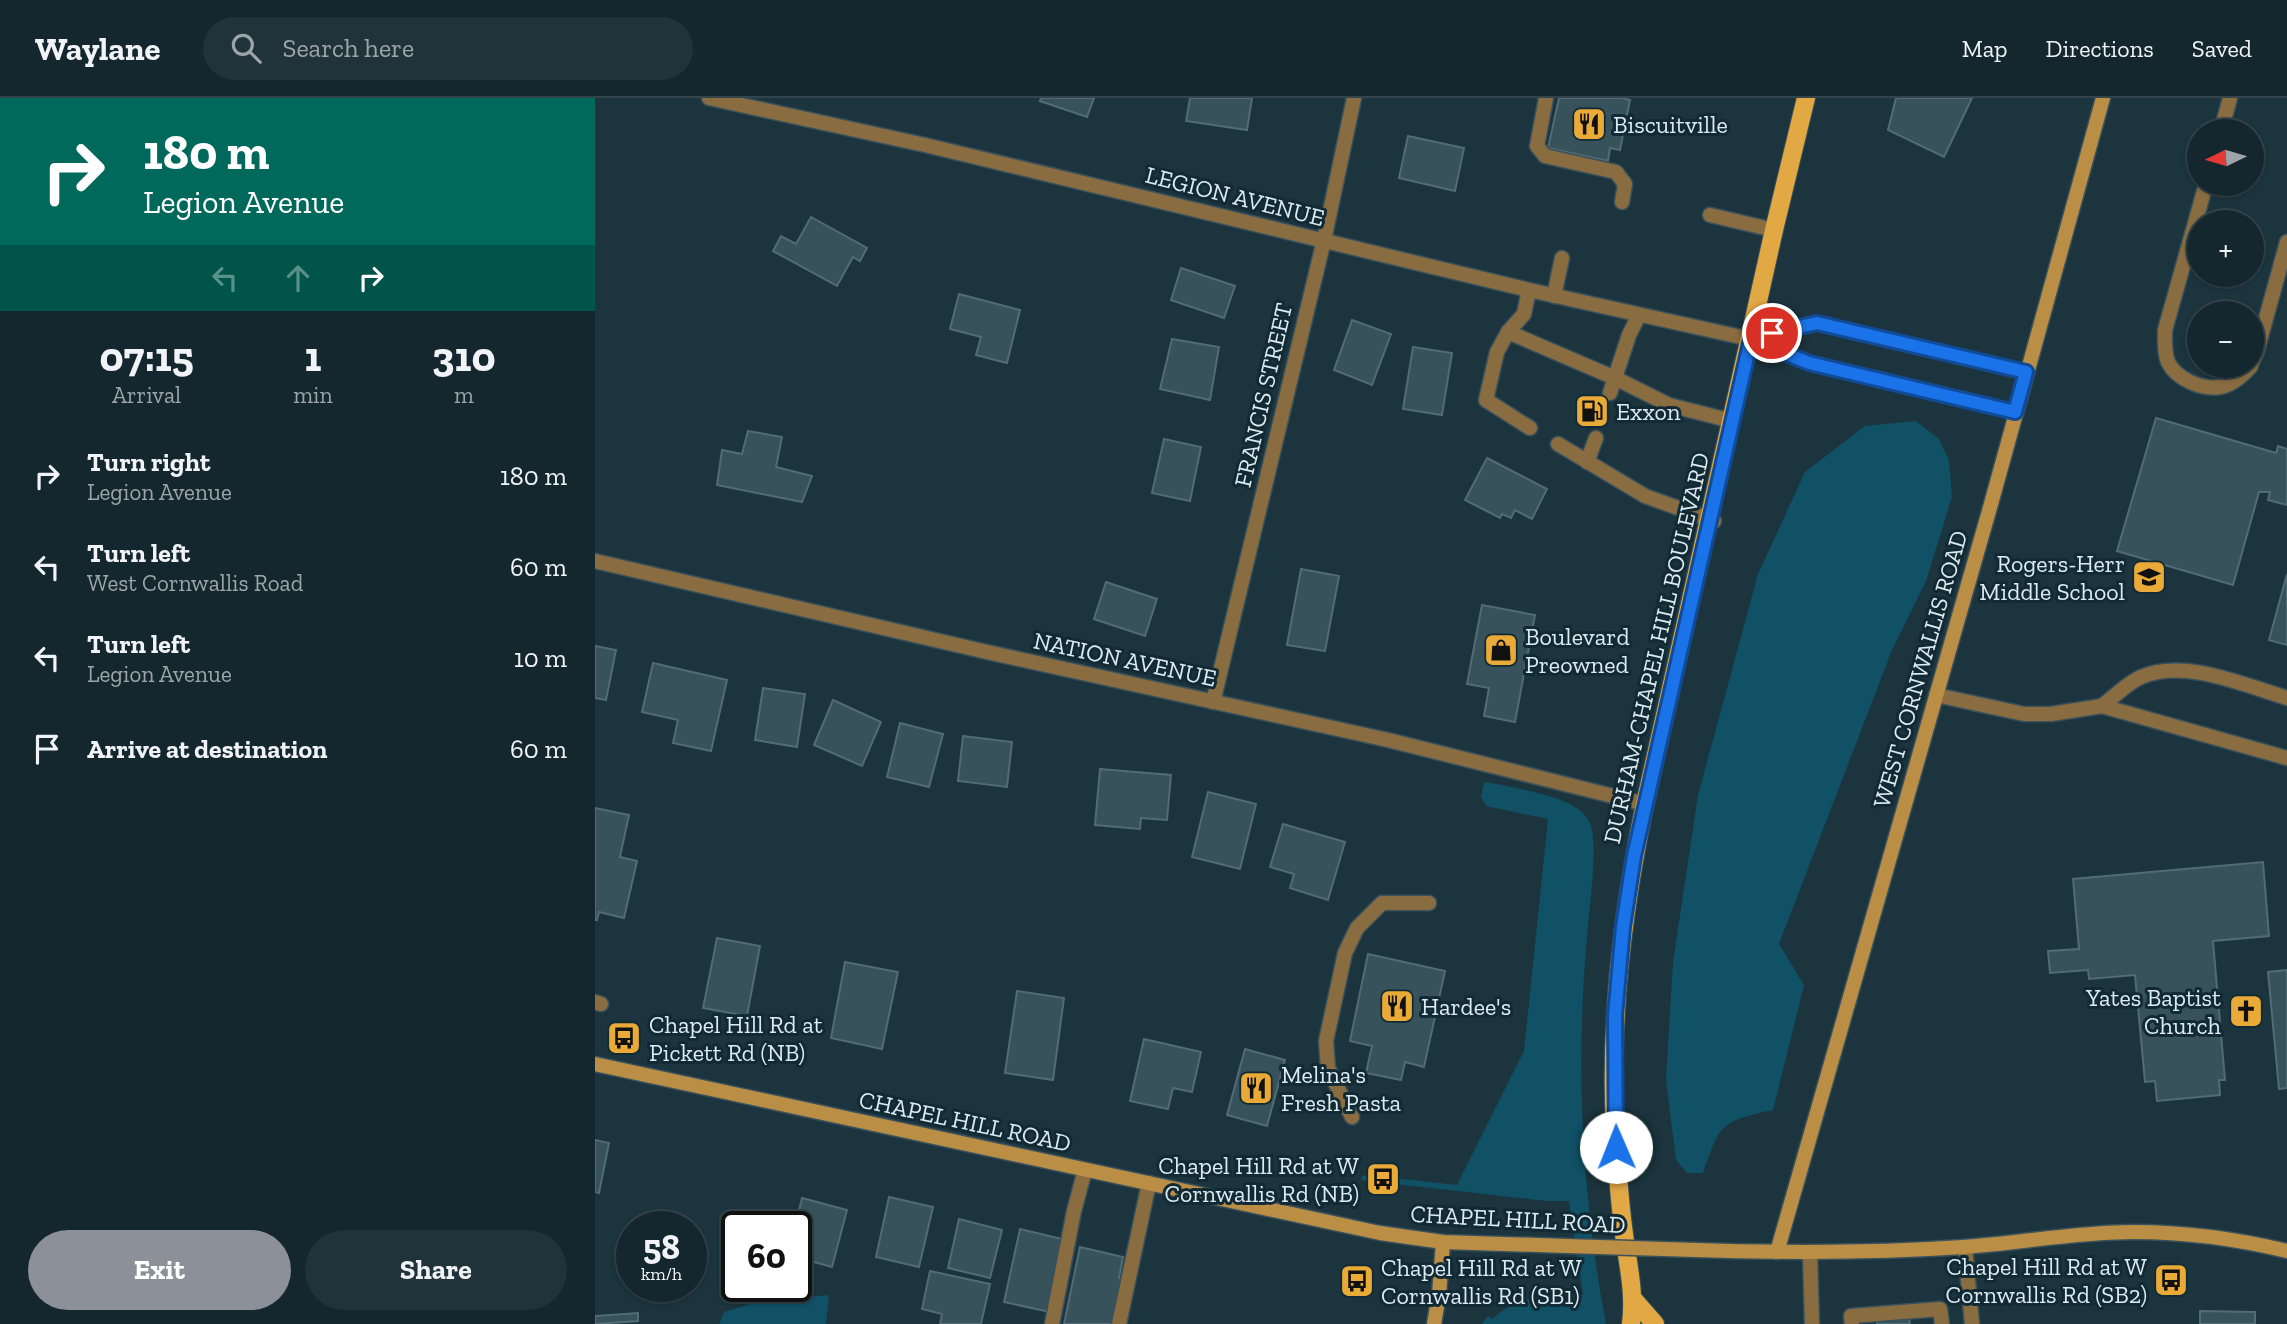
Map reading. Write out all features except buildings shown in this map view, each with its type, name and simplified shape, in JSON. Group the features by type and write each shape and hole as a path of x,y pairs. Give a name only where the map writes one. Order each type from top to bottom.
{"main road":[{"name":"DURHAM-CHAPEL HILL BOULEVARD","path":"1631,1324 1634,1300 1623,1231 1616,1147 1614,1064 1615,1016 1623,927 1634,856 1712,520 1802,99"},
{"path":"1634,1300 1655,1324"}],"street":[{"name":"LEGION AVENUE","path":"709,98 925,145 1554,296 1751,339 1809,363 2015,412"},
{"name":"FRANCIS STREET","path":"1213,702 1324,240 1354,98"},
{"path":"1546,98 1537,146 1545,156 1616,172 1625,184 1622,202"},
{"name":"WEST CORNWALLIS ROAD","path":"1777,1252 2103,98"},
{"path":"2224,119 2230,98"},
{"path":"2203,196 2165,330 2165,349 2169,364 2181,376 2197,385 2220,387 2239,378"},
{"path":"1710,215 1774,230"},
{"path":"2264,326 2287,242"},
{"path":"1554,296 1563,258"},
{"path":"1529,290 1524,314 1508,332 1497,352 1486,400 1530,428"},
{"path":"1609,393 1639,314"},
{"name":"LEGION AVENUE","path":"1751,339 1817,323 2026,372"},
{"path":"1508,332 1615,378 1669,405 1732,421"},
{"path":"1587,462 1596,438"},
{"path":"1557,444 1645,496 1712,520"},
{"name":"NATION AVENUE","path":"595,561 986,652 1388,740 1646,804"},
{"path":"2102,706 2139,678 2168,669 2194,671 2287,698"},
{"path":"1936,695 2024,714 2051,714 2102,706 2287,758"},
{"path":"1352,1117 1328,1068 1326,1041 1345,953 1357,928 1382,902 1429,903"},
{"name":"CHAPEL HILL ROAD","path":"595,1064 1380,1233 1443,1242 1810,1252 1965,1247 2085,1234 2133,1232 2219,1237 2287,1251"},
{"path":"1052,1324 1074,1211 1085,1170"},
{"path":"1119,1324 1149,1184"},
{"path":"1434,1324 1443,1242"},
{"path":"1965,1247 1972,1324"},
{"path":"1810,1252 1812,1324"},
{"path":"1852,1324 1851,1316 1940,1309 1942,1324"}],"shaded area":[{"path":"1916,421 1939,439 1949,460 1952,497 1926,581 1892,650 1779,944 1804,985 1773,1110 1742,1118 1725,1127 1714,1143 1703,1173 1687,1173 1676,1160 1666,1080 1673,962 1698,795 1758,574 1805,472 1865,426"},
{"path":"1484,783 1544,794 1572,805 1582,812 1592,830 1593,872 1584,976 1581,1076 1591,1225 1606,1324 1482,1324 1488,1316 1493,1319 1502,1311 1524,1300 1547,1295 1583,1295 1569,1201 1547,1201 1361,1180 1362,1176 1366,1175 1457,1185 1524,1051 1548,819 1486,806 1481,797"},
{"path":"829,1295 826,1324 719,1324 724,1312 757,1302 812,1302 812,1296"}],"place":[{"name":"Biscuitville","path":"1589,124"},
{"name":"Exxon","path":"1592,411"},
{"name":"Rogers-Herr Middle School","path":"2149,577"},
{"name":"Boulevard Preowned","path":"1501,650"},
{"name":"Hardee's","path":"1397,1006"},
{"name":"Yates Baptist Church","path":"2246,1011"},
{"name":"Chapel Hill Rd at Pickett Rd (NB)","path":"624,1038"},
{"name":"Melina's Fresh Pasta","path":"1256,1088"},
{"name":"Chapel Hill Rd at W Cornwallis Rd (NB)","path":"1383,1179"},
{"name":"Chapel Hill Rd at W Cornwallis Rd (SB2)","path":"2171,1280"},
{"name":"Chapel Hill Rd at W Cornwallis Rd (SB1)","path":"1357,1281"}],"route":[{"path":"1616,1147 1615,1016 1623,927 1634,856 1751,339 1809,363 2015,412 2026,372 1817,323 1772,333"}]}
